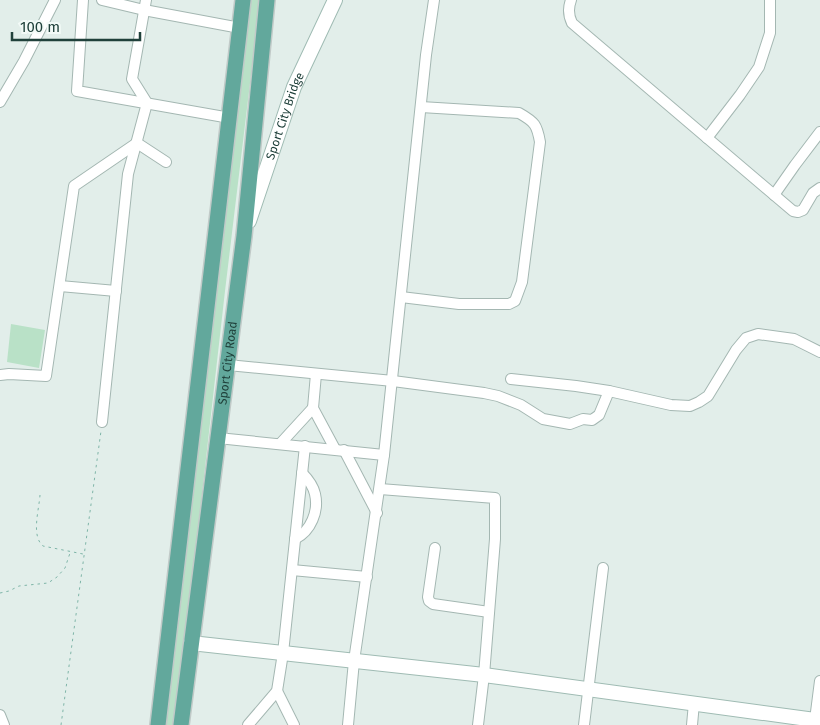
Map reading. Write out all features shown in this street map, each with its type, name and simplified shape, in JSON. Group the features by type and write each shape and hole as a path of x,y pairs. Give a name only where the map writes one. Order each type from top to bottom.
{"main road":[{"path":"158,725 244,0"},
{"name":"Sport City Road","path":"182,725 244,236 267,0"}],"street":[{"path":"0,102 24,62 54,0"},
{"path":"83,0 77,91 230,118"},
{"path":"102,0 144,5 240,28"},
{"name":"Sport City Bridge","path":"244,236 294,87 335,0"},
{"path":"348,725 354,662 377,513 393,382 426,55 434,0"},
{"path":"571,0 569,10 572,23 794,211 800,212 803,210 813,193 820,188"},
{"path":"707,138 740,95 758,67 770,33 770,0"},
{"path":"102,422 128,174 147,103 132,79 144,5"},
{"path":"401,297 459,304 509,304 515,300 522,282 540,142 537,127 529,118 519,113 421,107"},
{"path":"774,195 820,132"},
{"path":"137,143 166,162"},
{"path":"0,376 9,374 46,376 74,186 137,143"},
{"path":"60,286 116,290"},
{"path":"511,379 576,386 609,391 671,405 690,406 708,396 736,350 746,338 758,334 794,339 820,352"},
{"path":"228,365 393,382 498,396 520,405 543,419 570,424 583,419 592,420 599,415 609,391"},
{"path":"280,444 313,408 316,374"},
{"path":"313,408 377,513"},
{"path":"218,438 384,455"},
{"path":"248,725 277,691 283,653 305,446"},
{"path":"295,539 301,536 309,526 316,504 312,486 302,473"},
{"path":"380,488 495,498 495,539 478,725"},
{"path":"435,548 428,597 430,601 433,604 489,612"},
{"path":"584,725 603,568"},
{"path":"292,570 367,577"},
{"path":"191,643 484,675 815,722 820,681"},
{"path":"277,691 294,725"},
{"path":"692,725 694,704"},
{"path":"0,715 4,725"}],"path":[{"path":"60,725 102,422"},
{"path":"40,495 36,530 38,542 43,546 84,554"},
{"path":"0,593 8,592 19,586 48,583 58,577 64,568 70,552"}],"green space":[{"path":"251,0 260,0 191,591 174,725 165,725 186,558"},
{"path":"11,324 45,330 39,368 7,362"}]}
